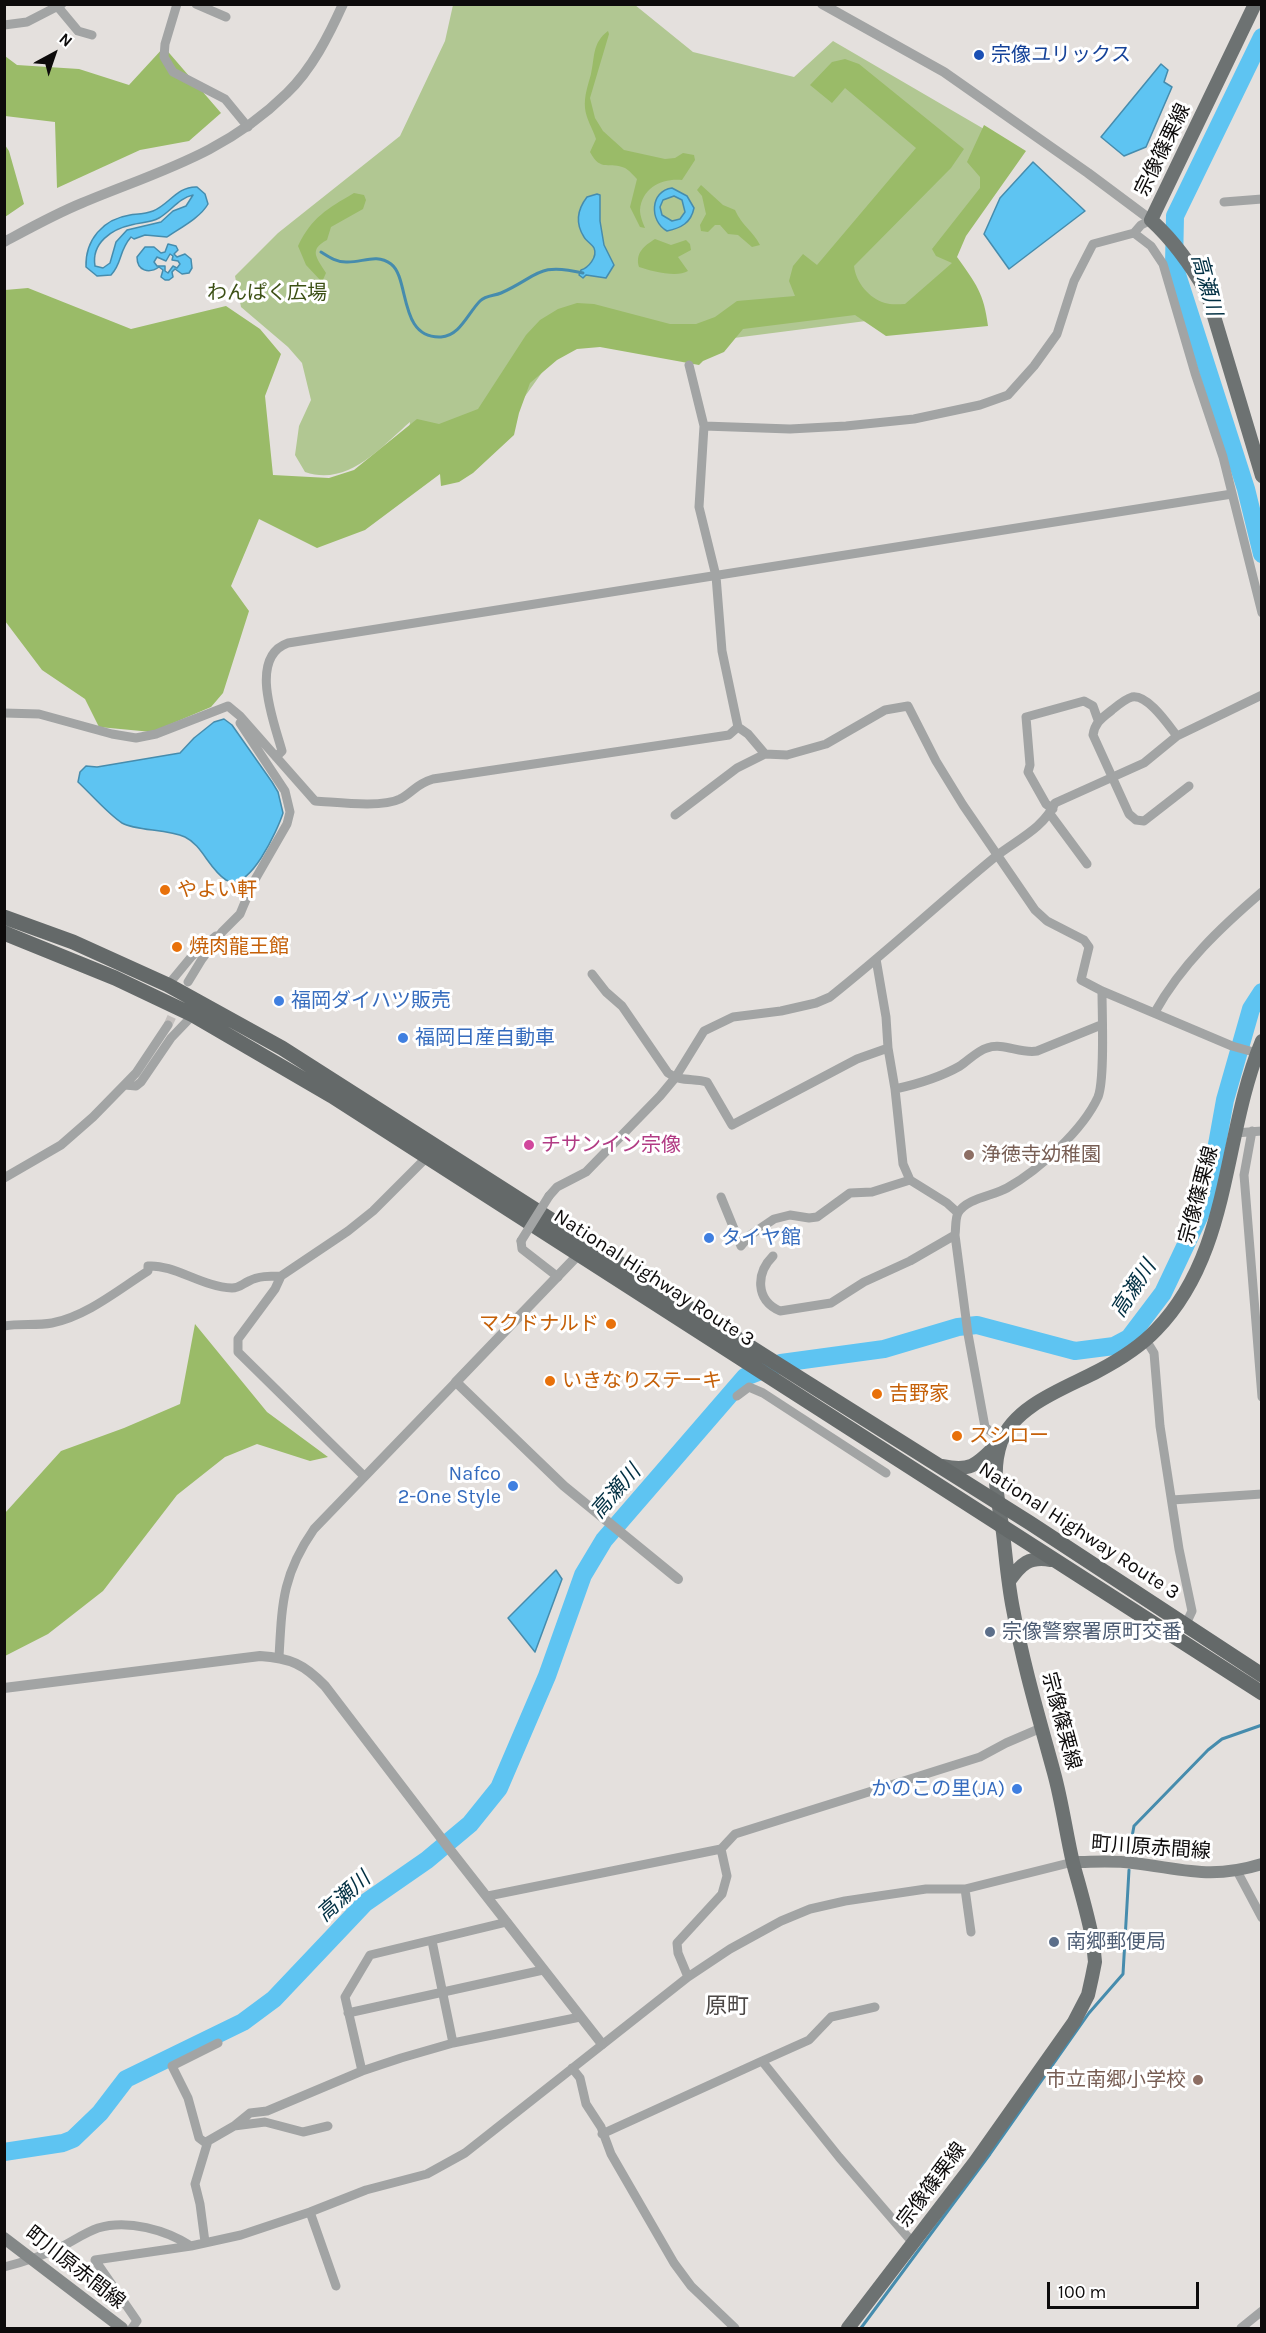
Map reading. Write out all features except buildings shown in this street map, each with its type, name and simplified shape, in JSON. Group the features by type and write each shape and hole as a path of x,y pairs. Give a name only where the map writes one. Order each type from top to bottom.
{"highway":[{"name":"National Highway Route 3","path":"4,917 74,942 168,986 282,1048 941,1466 1262,1675"},
{"name":"National Highway Route 3","path":"4,933 115,978 193,1015 313,1084 1262,1694"}],"main road":[{"name":"宗像篠栗線","path":"1255,4 1151,220 1179,248 1207,293 1262,476"},
{"name":"宗像篠栗線","path":"848,2328 975,2162 1074,2022 1088,1995 1095,1962 1093,1942 1055,1775 1041,1728 1012,1608 995,1473 1002,1440 1023,1413 1117,1360 1146,1340 1176,1308 1195,1274 1218,1210 1229,1171 1244,1092 1259,1047"},
{"path":"941,1466 967,1469 979,1462 1002,1440"},
{"path":"1009,1581 1022,1563 1038,1558 1051,1560"},
{"name":"町川原赤間線","path":"1073,1862 1116,1861 1203,1874 1237,1871 1262,1864"},
{"name":"町川原赤間線","path":"4,2238 122,2328"}],"street":[{"path":"177,4 165,44 164,57 173,72 225,99 248,127"},
{"path":"196,4 226,17"},
{"path":"4,242 82,203 202,154 248,127 288,92 312,62 344,4"},
{"path":"704,426 790,429 846,426 914,419 980,405 1008,395 1034,366 1057,334 1074,281 1093,244 1134,233 1151,220 944,72 822,4"},
{"path":"4,24 27,22 54,7 78,32 92,35"},
{"path":"1224,202 1262,199"},
{"path":"1134,233 1151,246 1162,264 1223,457 1262,613"},
{"path":"689,365 704,426 699,507 716,576 722,651 738,727 748,734 765,754"},
{"path":"276,757 282,751 266,686 270,659 280,646 1232,494"},
{"path":"558,1277 522,1249 520,1241 557,1187 586,1172 660,1096 675,1078 705,1031 714,1024 733,1017 781,1011 816,1003 830,997 996,856 1031,832 1051,812 1055,803 1144,763 1177,736 1262,695"},
{"path":"1177,736 1166,718 1140,698 1134,697 1122,702 1098,720 1094,726 1094,740 1129,814 1136,820 1144,821 1190,786"},
{"path":"1087,864 1051,812 1028,772 1030,765 1026,717 1084,701 1093,706 1098,720"},
{"path":"4,713 39,714 112,734 136,738 156,734 228,706 240,716 315,801 368,804 400,799 422,782 433,779 729,735 738,727"},
{"path":"675,815 737,768 765,754 787,755 826,744 885,710 908,706 936,761 996,856 1035,910 1047,921 1084,940 1089,947 1081,980 1232,1046 1259,1047"},
{"path":"188,982 222,932 240,914 253,883 287,824 290,812 285,791 240,725 240,716"},
{"path":"1155,1012 1166,992 1208,942 1262,892"},
{"path":"168,986 199,949 222,932"},
{"path":"876,959 886,1017 903,1164 910,1180 947,1203 958,1213"},
{"path":"592,974 622,1006 668,1073 675,1078 707,1082 732,1125 857,1059 888,1048"},
{"path":"1002,1440 985,1427 968,1334 955,1235 958,1213 966,1205 1007,1188 1029,1173 1051,1155 1090,1111 1099,1095 1102,991"},
{"path":"125,1084 136,1086 141,1082 171,1038 193,1015"},
{"path":"4,1178 61,1145 136,1073 168,1025"},
{"path":"895,1089 922,1083 951,1071 986,1048 1004,1047 1025,1053 1037,1051 1101,1025"},
{"path":"1235,1133 1257,1131 1244,1175 1262,1398"},
{"path":"4,1326 51,1323 71,1317 110,1296 148,1271 148,1266 160,1265 202,1282 232,1288 241,1287 248,1281 260,1277 280,1276 348,1231 373,1211 427,1156"},
{"path":"721,1197 741,1246 749,1236 774,1219 790,1215 809,1218 817,1216 850,1193 872,1191 910,1180"},
{"path":"773,1256 764,1266 761,1290 766,1302 780,1311 831,1303 864,1282 910,1261 955,1235"},
{"path":"279,1657 282,1608 288,1577 314,1529 579,1254"},
{"path":"280,1276 275,1289 238,1339 238,1352 364,1476"},
{"path":"1146,1340 1154,1353 1160,1426 1179,1549 1192,1611 1185,1626"},
{"path":"456,1382 564,1486 678,1579"},
{"path":"737,1396 749,1387 756,1390 886,1473"},
{"path":"1172,1500 1262,1494"},
{"path":"4,1688 232,1659 279,1657 294,1661 325,1686 602,2044"},
{"path":"488,1896 721,1849 735,1834 980,1757 1041,1728"},
{"path":"688,1977 678,1953 677,1943 722,1894 727,1876 721,1849"},
{"path":"132,2328 137,2321 95,2260 191,2246 241,2235 366,2190 427,2174 465,2153 688,1977 730,1949 781,1921 810,1909 845,1901 926,1889 965,1889 1073,1862"},
{"path":"1237,1871 1261,1919"},
{"path":"965,1889 971,1932"},
{"path":"362,2071 345,1997 370,1955 507,1922"},
{"path":"432,1941 453,2043"},
{"path":"348,2013 543,1970"},
{"path":"602,2134 809,2040 831,2017 875,2007"},
{"path":"204,2242 200,2204 195,2184 208,2140 234,2126 250,2112 267,2111 362,2071 453,2043 580,2017"},
{"path":"207,2144 199,2138 188,2098 172,2066 218,2043"},
{"path":"762,2061 839,2157 913,2242"},
{"path":"572,2068 580,2078 586,2104 601,2127 602,2134 674,2263 691,2286 735,2328"},
{"path":"234,2126 265,2122 303,2132 328,2126"},
{"path":"310,2212 336,2286"},
{"path":"4,2267 33,2260 97,2229 111,2226 141,2227 182,2240 191,2246"},
{"path":"1241,2328 1262,2311"}],"green space":[{"name":"わんぱく広場","path":"453,5 635,5 693,52 794,77 833,41 1020,150 951,251 967,308 695,343 563,343 496,437 408,442 410,422 375,453 349,469 335,474 321,475 305,472 295,455 299,426 311,400 302,363 288,347 241,307 235,276 278,233 400,136 445,41"},
{"path":"608,31 590,98 595,118 603,131 624,150 665,159 675,158 683,153 694,155 695,160 682,180 661,183 645,195 640,210 645,228 640,227 630,207 637,179 625,168 598,162 590,152 596,139 586,112 586,95 597,45"},
{"path":"164,47 221,113 189,141 140,150 57,188 55,122 5,116 5,56 17,65 79,69 129,85"},
{"path":"845,59 859,64 964,149 951,168 854,266 860,284 879,301 905,304 952,263 936,256 932,249 980,188 980,177 967,162 984,125 1026,151 966,236 957,257 978,289 988,326 886,336 855,315 743,329 724,352 699,365 600,347 577,349 557,360 530,383 514,435 473,473 459,482 441,486 440,474 365,530 317,548 259,519 231,586 249,611 223,693 211,707 152,732 99,727 85,699 42,670 5,621 5,290 28,288 131,329 226,306 260,329 281,354 265,396 273,475 329,478 354,470 417,419 439,424 478,409 526,335 540,320 558,309 577,303 594,304 670,324 696,324 715,317 737,301 795,296 789,281 793,266 803,254 817,265 916,148 845,88 832,103 810,85 832,62"},
{"path":"5,145 9,151 24,204 5,217"},
{"path":"701,185 723,205 735,210 760,245 752,247 738,235 728,234 720,225 715,225 708,232 701,231 700,225 706,214 702,196 697,190"},
{"path":"354,193 364,195 366,200 363,209 331,227 327,240 316,251 317,259 326,273 322,282 306,265 298,246 303,236 321,215"},
{"path":"655,239 671,245 686,240 691,250 678,257 688,271 671,274 639,267 638,258 641,250"},
{"path":"195,1324 267,1412 328,1457 310,1461 257,1444 225,1457 177,1495 103,1591 48,1634 5,1656 5,1513 61,1451 180,1404"}],"water":[{"path":"1161,64 1168,70 1164,82 1172,87 1146,147 1124,156 1101,137"},
{"path":"1033,162 1085,211 1009,269 984,234 1000,198"},
{"path":"190,187 197,187 205,194 208,204 195,218 167,237 145,235 134,239 131,237 111,275 97,276 86,267 86,257 92,240 104,226 120,217 153,211","holes":["193,195 186,206 173,211 161,222 127,230 116,242 110,263 103,268 95,266 96,250 104,238 110,234 124,227 156,220 183,199"]},
{"path":"672,188 687,196 694,208 685,224 667,231 657,220 654,207 659,195","holes":["674,196 682,200 685,212 680,219 672,221 662,215 660,207 663,200"]},
{"path":"600,195 600,221 604,245 614,265 606,278 586,275 583,278 579,275 581,270 592,262 595,251 581,232 578,217 587,197"},
{"path":"168,244 176,246 178,250 174,254 177,257 185,254 191,259 192,268 189,273 182,274 175,269 172,272 173,277 165,280 161,277 163,270 159,267 148,271 139,265 137,257 145,247 154,247 161,253 165,252","holes":["170,254 173,256 172,260 180,264 177,268 173,266 168,273 165,271 165,266 157,266 154,262 157,257 166,261"]},
{"path":"224,719 232,725 272,782 278,792 283,813 261,858 244,878 235,882 226,880 220,875 201,851 185,837 122,823 78,782 80,772 86,766 97,767 180,753 214,722"},
{"path":"556,1570 562,1579 535,1652 508,1618"}],"waterway":[{"name":"高瀬川","path":"1262,37 1175,216 1174,265 1246,489 1262,554"},
{"path":"321,252 342,262 380,259 391,264 397,271 411,318 427,335 441,337 448,336 459,328 482,299 514,287 539,272 556,269 583,273"},
{"name":"高瀬川","path":"4,2152 63,2143 73,2139 100,2113 126,2079 243,2022 274,1999 365,1903 427,1860 470,1824 499,1788 547,1676 583,1575 604,1540 745,1377 781,1363 884,1349 958,1327 977,1325 1075,1351 1114,1346 1129,1338 1163,1293 1207,1200 1225,1100 1251,1009 1262,992"},
{"path":"1130,1847 1134,1826 1208,1750 1222,1739 1262,1725"},
{"path":"861,2328 990,2154 1089,2013 1123,1974 1129,1870"}],"tunnel":[{"path":"168,1025 178,1003"}],"place":[{"name":"宗像ユリックス","path":"979,55"},
{"name":"やよい軒","path":"165,890"},
{"name":"焼肉龍王館","path":"177,947"},
{"name":"福岡ダイハツ販売","path":"279,1001"},
{"name":"福岡日産自動車","path":"403,1038"},
{"name":"チサンイン宗像","path":"529,1145"},
{"name":"浄徳寺幼稚園","path":"969,1155"},
{"name":"タイヤ館","path":"709,1238"},
{"name":"マクドナルド","path":"611,1324"},
{"name":"いきなりステーキ","path":"550,1381"},
{"name":"吉野家","path":"877,1394"},
{"name":"スシロー","path":"957,1436"},
{"name":"Nafco 2-One Style","path":"513,1486"},
{"name":"宗像警察署原町交番","path":"990,1632"},
{"name":"かのこの里(JA)","path":"1017,1789"},
{"name":"南郷郵便局","path":"1054,1942"},
{"name":"市立南郷小学校","path":"1198,2080"}],"district":[{"name":"原町","path":"727,2007"}]}
